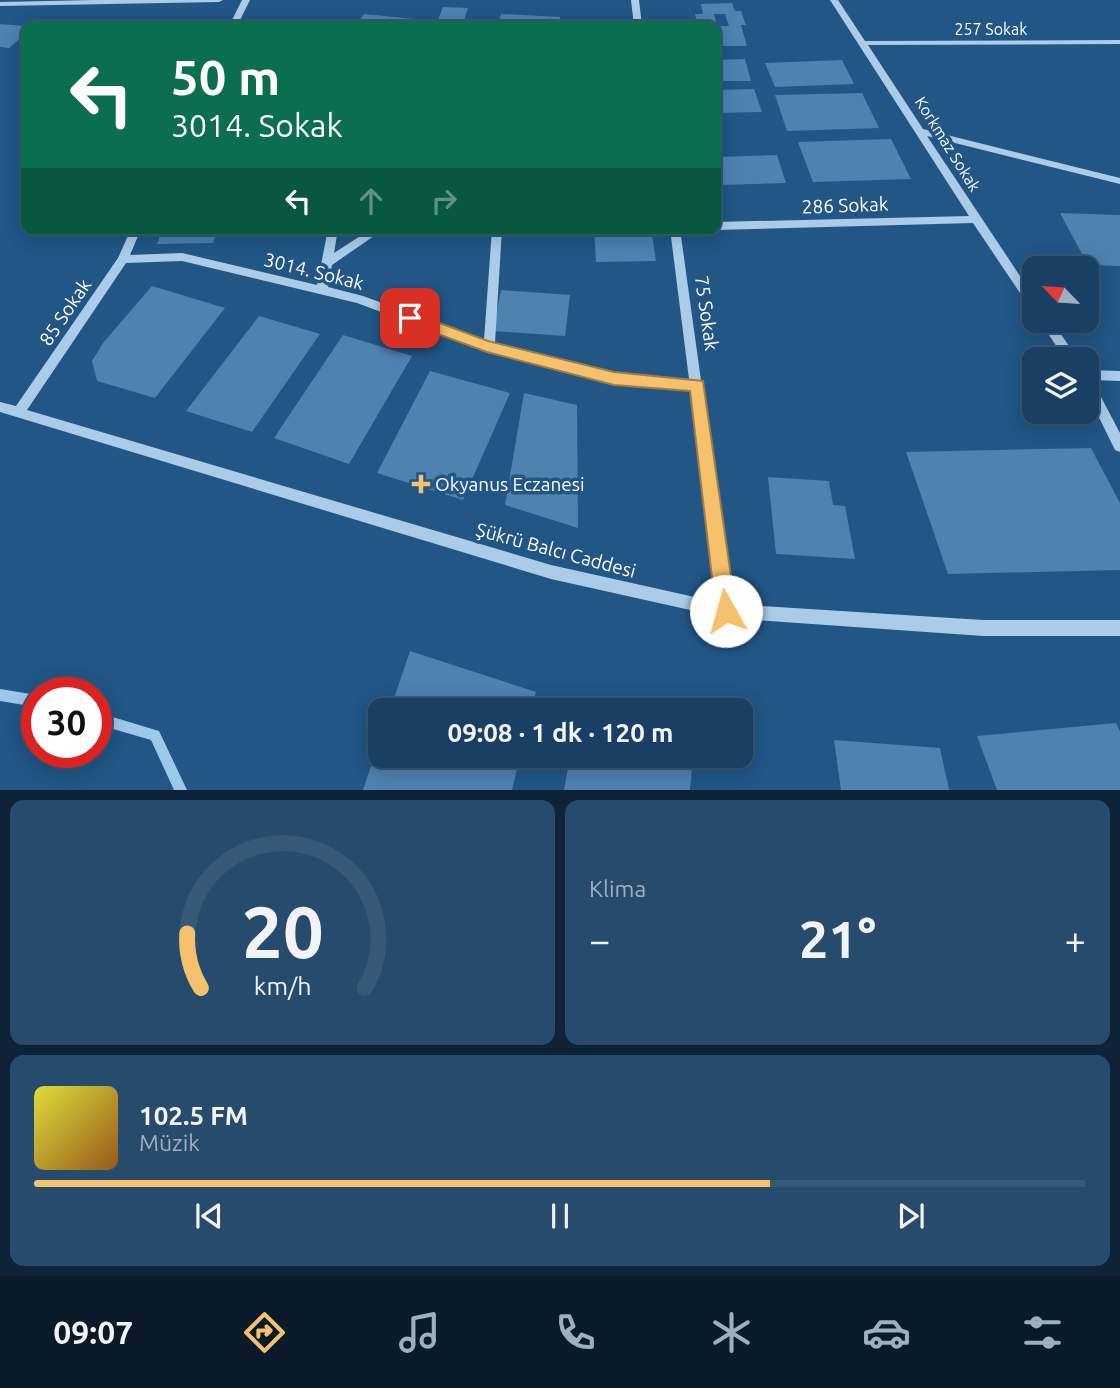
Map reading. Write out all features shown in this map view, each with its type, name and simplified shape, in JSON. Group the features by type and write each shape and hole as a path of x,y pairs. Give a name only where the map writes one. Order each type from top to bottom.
{"street":[{"path":"0,4 219,0"},
{"path":"236,21 246,0"},
{"path":"635,0 637,21"},
{"name":"Korkmaz Sokak","path":"834,0 922,132 974,219 1022,288"},
{"name":"257 Sokak","path":"862,43 1120,42"},
{"path":"922,132 1120,181"},
{"name":"286 Sokak","path":"721,226 974,219"},
{"name":"85 Sokak","path":"19,412 123,259 133,235"},
{"path":"322,290 332,235"},
{"path":"327,263 370,235"},
{"path":"489,347 497,235"},
{"name":"75 Sokak","path":"676,235 726,611"},
{"name":"3014. Sokak","path":"123,259 182,257 359,299 489,347 614,379 697,385"},
{"path":"1099,375 1120,376"},
{"path":"1099,406 1120,446"},
{"name":"Şükrü Balcı Caddesi","path":"0,407 551,572 726,611 983,628 1120,628"}],"building":[{"path":"732,3 735,11 741,11 746,25 741,25 747,46 721,46 721,26 729,26 725,14 714,14 716,21 697,21 695,14 703,14 701,4"},
{"path":"443,7 468,8 464,21 438,21"},
{"path":"364,14 433,21 359,21"},
{"path":"501,14 560,17 560,21 499,21"},
{"path":"0,24 21,26 21,37 9,48 0,47"},
{"path":"745,59 751,81 721,81 721,60"},
{"path":"842,60 854,84 775,87 765,63"},
{"path":"754,89 762,112 721,113 721,90"},
{"path":"862,93 879,128 787,131 775,95"},
{"path":"891,139 911,179 813,182 798,142"},
{"path":"777,155 786,183 721,185 721,157"},
{"path":"1060,213 1120,215 1120,266 1099,265 1099,256 1083,256"},
{"path":"161,235 216,235 213,243 157,244"},
{"path":"594,235 652,235 656,261 596,262"},
{"path":"152,286 225,308 155,398 97,381 92,361 103,343"},
{"path":"501,290 570,295 565,336 493,331"},
{"path":"259,316 320,334 252,432 186,411"},
{"path":"343,335 412,356 349,464 274,438"},
{"path":"430,371 510,393 463,500 377,473"},
{"path":"524,393 577,405 578,528 505,505"},
{"path":"1091,448 1120,503 1120,570 948,574 906,452"},
{"path":"768,477 829,481 833,505 845,506 855,559 776,554"},
{"path":"410,651 536,692 534,698 394,698"},
{"path":"1116,723 1120,731 1120,790 997,790 977,736"},
{"path":"834,740 940,748 949,790 841,790"},
{"path":"370,768 517,768 512,790 363,790"},
{"path":"568,768 692,768 690,790 564,790"}],"waterway":[{"path":"0,695 21,698"},
{"path":"112,723 155,735 181,790"}],"place":[{"name":"Okyanus Eczanesi","path":"421,484"}],"route":[{"path":"410,318 487,346 614,379 697,385 726,611"}]}
